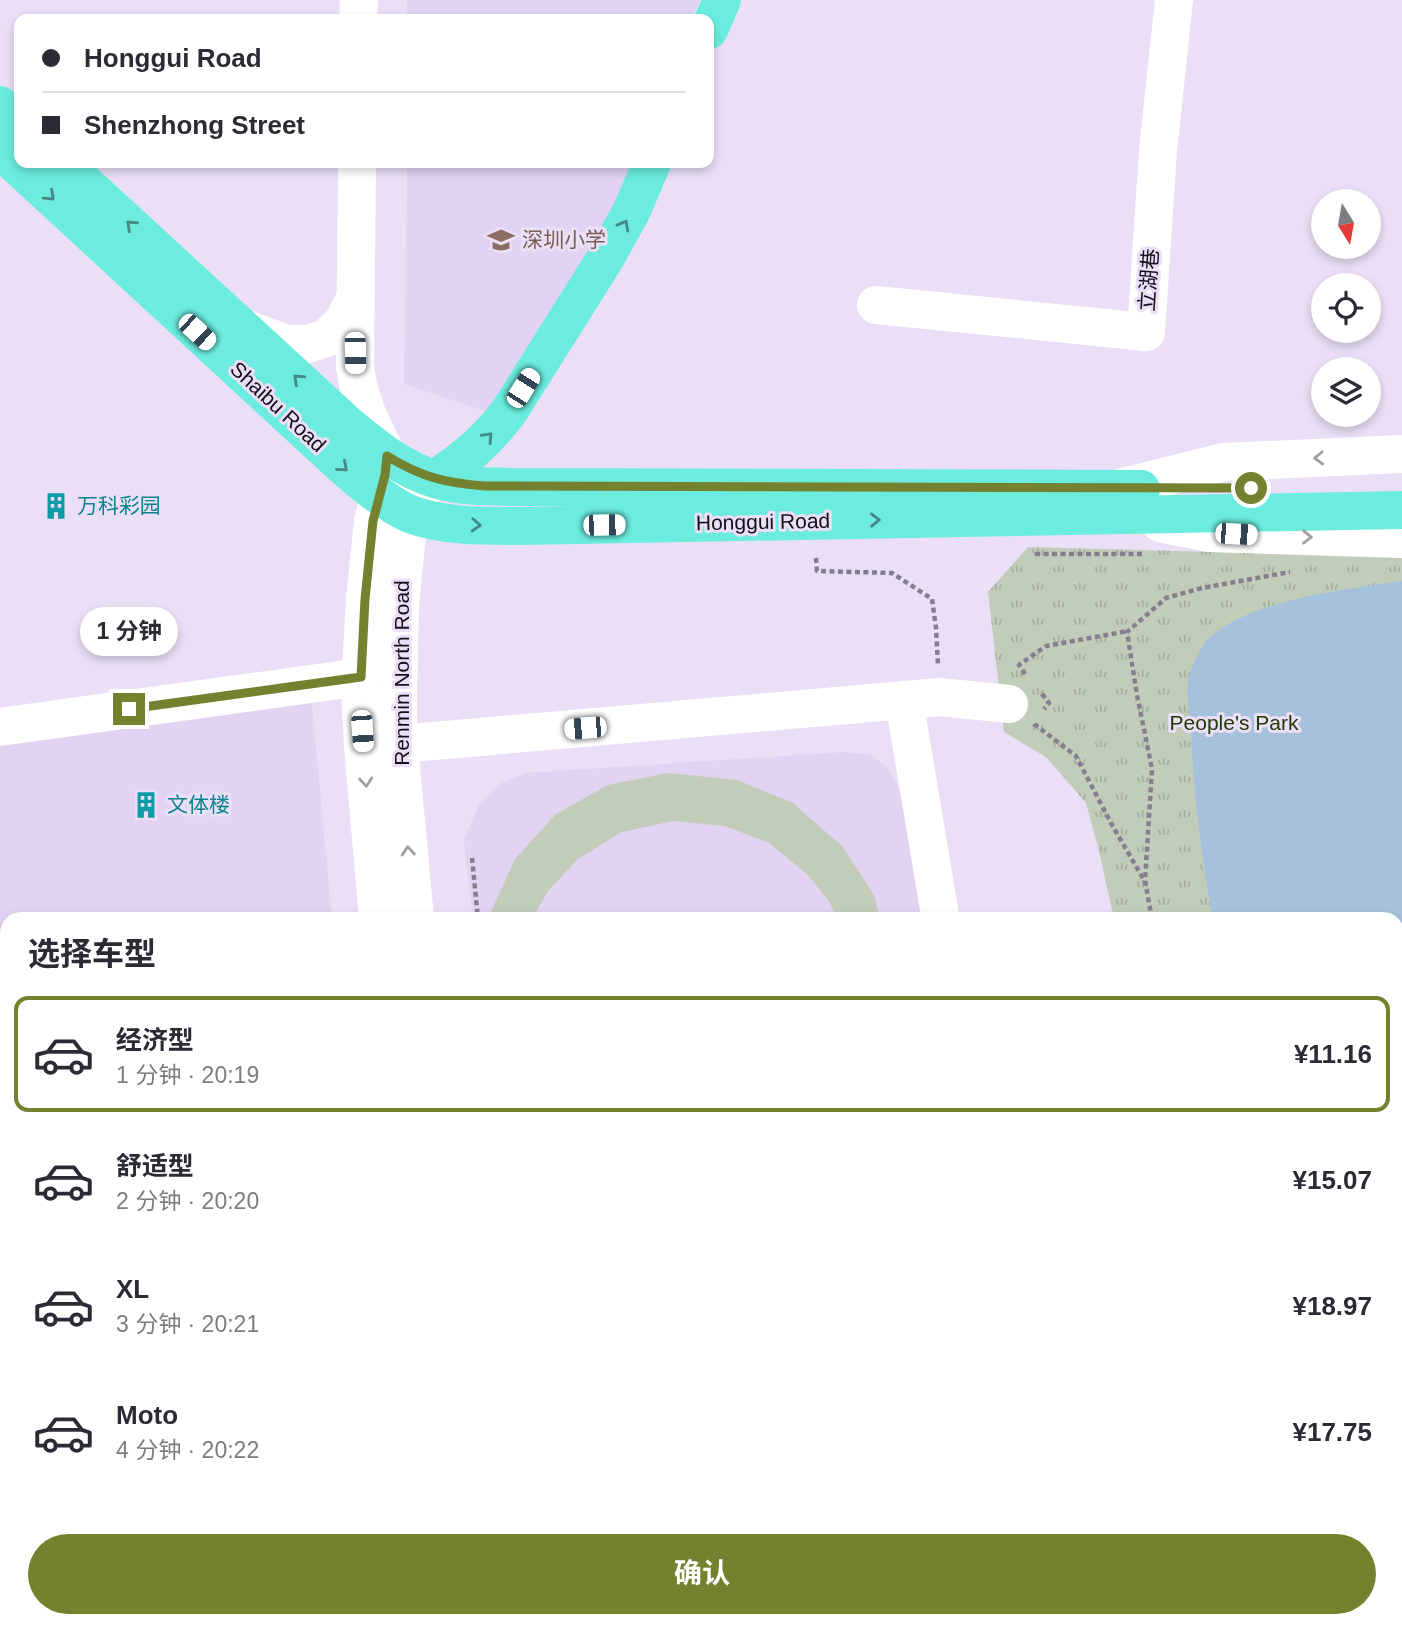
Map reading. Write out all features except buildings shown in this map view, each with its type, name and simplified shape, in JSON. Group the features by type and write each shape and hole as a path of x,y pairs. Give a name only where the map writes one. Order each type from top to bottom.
{"main road":[{"path":"714,18 722,0"},
{"path":"0,105 14,118"},
{"name":"Shaibu Road","path":"0,150 14,163"},
{"name":"Shaibu Road","path":"19,168 296,424 344,467 394,504"},
{"name":"Shaibu Road","path":"68,168 347,424 387,456 435,479"},
{"path":"435,479 471,454 510,410 605,259 632,210 650,168"},
{"name":"Honggui Road","path":"435,479 457,484 511,487 1117,502"},
{"name":"Honggui Road","path":"394,504 446,522 523,526 1117,502 1394,498"}],"street":[{"name":"立湖巷","path":"876,305 1146,332 1158,151 1174,0"},
{"path":"357,168 355,367 367,414 387,456"},
{"path":"244,328 287,344 308,344 326,338 342,323 355,299"},
{"name":"Renmin North Road","path":"387,456 385,475 394,504 400,617 399,744 414,912"},
{"name":"Honggui Road","path":"1117,502 1224,462 1394,498"},
{"name":"Renmin North Road","path":"377,912 363,746 361,677 373,521 394,504 414,500 422,489 435,479"},
{"path":"0,727 361,677"},
{"path":"399,744 1025,691"},
{"path":"922,699 940,912"}],"path":[{"path":"816,558 817,571 892,573 932,599 936,628 922,699"},
{"path":"1145,881 1076,756 1025,691 1019,665 1046,646 1129,631 1166,598 1202,588 1294,571"},
{"path":"1129,631 1127,632 1137,695 1152,769 1145,881 1151,912"},
{"path":"1025,691 1049,703"},
{"path":"472,858 477,912"}],"shaded area":[{"path":"407,0 700,0 693,14 407,14"},
{"name":"深圳小学","path":"407,168 631,168 626,184 568,296 485,411 404,384"},
{"name":"文体楼","path":"311,693 331,912 0,912 0,741"},
{"path":"845,752 872,755 890,770 902,798 922,912 472,912 464,840 478,806 501,783 526,773"}],"green space":[{"name":"People's Park","path":"1028,547 1402,557 1402,912 1112,912 1086,803 1046,757 1004,732 988,592"},
{"path":"668,773 737,780 793,803 843,847 874,895 878,912 834,912 809,876 769,843 725,826 673,821 622,832 578,859 548,891 536,912 491,912 515,859 556,814 608,785"}],"water":[{"path":"1402,581 1402,912 1212,912 1194,780 1187,692 1189,676 1201,648 1223,627 1270,606 1326,593"}],"place":[{"name":"深圳小学","path":"501,240"},
{"name":"万科彩园","path":"56,506"},
{"name":"文体楼","path":"146,805"}],"route":[{"path":"129,709 361,677 373,521 387,456 435,479 457,484 511,487 1251,488"}]}
